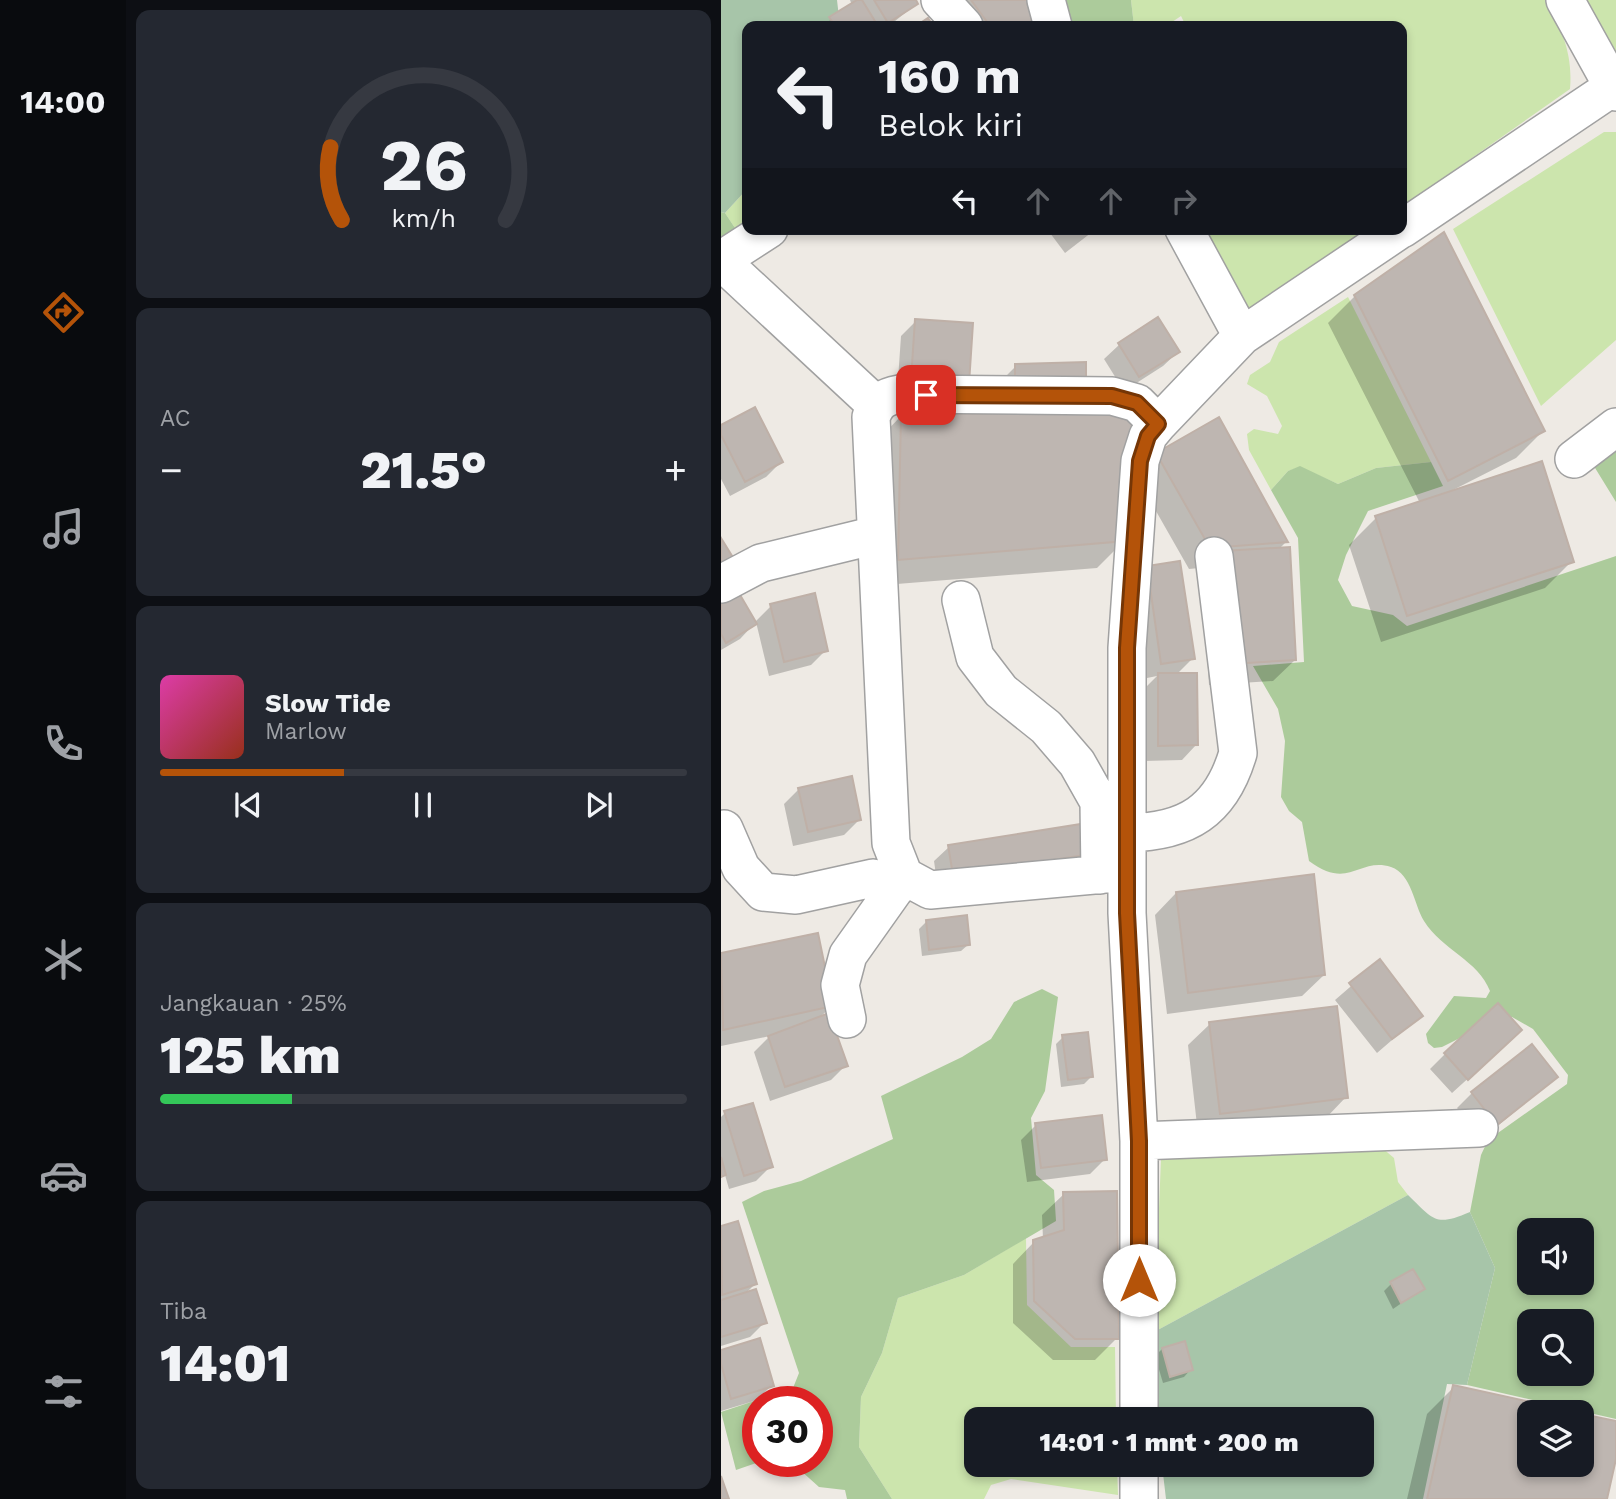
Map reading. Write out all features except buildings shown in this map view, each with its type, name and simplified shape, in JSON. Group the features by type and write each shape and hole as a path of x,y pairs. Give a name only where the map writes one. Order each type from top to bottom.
{"street":[{"path":"940,0 959,21"},
{"path":"1046,0 1052,21"},
{"path":"1407,225 1615,88 1566,0"},
{"path":"760,235 721,261 876,405"},
{"path":"1187,235 1242,336"},
{"path":"1114,874 1127,833 1127,648 1140,461 1148,436 1242,336 1392,235"},
{"path":"848,1019 840,985 848,955 900,882 891,843 871,417 876,405 886,397 900,394 1112,396 1137,403 1158,424"},
{"path":"1574,459 1616,428"},
{"path":"721,584 761,563 876,535"},
{"path":"1127,833 1179,824 1205,813 1233,771 1238,753 1214,556"},
{"path":"961,600 975,657 1001,691 1046,727 1077,763 1099,802 1114,874 1139,1141 1139,1407"},
{"path":"725,829 741,868 763,892 796,895 873,878 930,890 1114,874"},
{"path":"1139,1141 1479,1128"},
{"path":"1139,1477 1139,1499"}],"green space":[{"path":"721,0 837,0 839,21 742,21 742,194 725,213 721,212"},
{"path":"1063,0 1131,0 1133,21 1067,21"},
{"path":"1131,0 1546,0 1568,53 1570,89 1407,203 1407,21 1184,21 1181,16 1174,21 1133,21"},
{"path":"1580,0 1616,0 1616,61"},
{"path":"1604,132 1616,132 1616,340 1541,406 1453,229"},
{"path":"742,194 742,232 739,234 725,213"},
{"path":"721,212 725,213 739,234 721,246"},
{"path":"1205,235 1361,235 1250,313"},
{"path":"1348,297 1431,462 1376,468 1338,484 1300,467 1288,471 1271,490 1249,450 1247,434 1254,429 1278,434 1282,426 1267,396 1247,384 1250,375 1270,362 1279,342"},
{"path":"1616,443 1616,502 1592,463"},
{"path":"1431,462 1443,486 1368,511 1346,555 1338,580 1352,606 1393,615 1407,626 1616,556 1616,1419 1594,1414 1594,1400 1533,1400 1467,1385 1495,1268 1470,1212 1481,1155 1488,1140 1567,1084 1568,1075 1533,1029 1512,1017 1496,1020 1442,1047 1434,1048 1428,1043 1426,1034 1454,996 1486,998 1490,991 1484,980 1469,963 1440,940 1424,921 1408,883 1398,871 1380,865 1353,872 1334,873 1309,861 1302,822 1289,811 1281,797 1285,741 1278,709 1253,666 1304,662 1298,538 1271,490 1288,471 1300,466 1338,484 1376,468"},
{"path":"1042,989 1058,997 1045,1091 1031,1118 1036,1175 1054,1190 1056,1221 964,1275 898,1298 882,1353 861,1397 859,1447 892,1499 847,1499 845,1490 819,1487 808,1477 833,1477 833,1386 794,1386 799,1373 742,1202 764,1191 801,1181 893,1139 881,1096 962,1057 991,1039 1014,1002"},
{"path":"1381,1147 1394,1158 1398,1182 1408,1195 1154,1332 1161,1159 1169,1152"},
{"path":"1408,1195 1430,1215 1442,1220 1470,1212 1495,1268 1467,1385 1447,1384 1423,1499 1166,1499 1163,1477 1374,1477 1374,1407 1157,1407 1154,1332"},
{"path":"1026,1238 1027,1305 1071,1347 1115,1347 1116,1407 964,1407 964,1477 1117,1477 1118,1495 1011,1479 991,1485 984,1499 892,1499 859,1447 861,1397 882,1353 898,1298 964,1275"},
{"path":"742,1405 742,1468 736,1470 721,1412"}],"route":[{"path":"926,395 1112,396 1137,403 1147,410 1158,424 1148,436 1140,461 1127,648 1127,913 1139,1141 1139,1280"}]}
